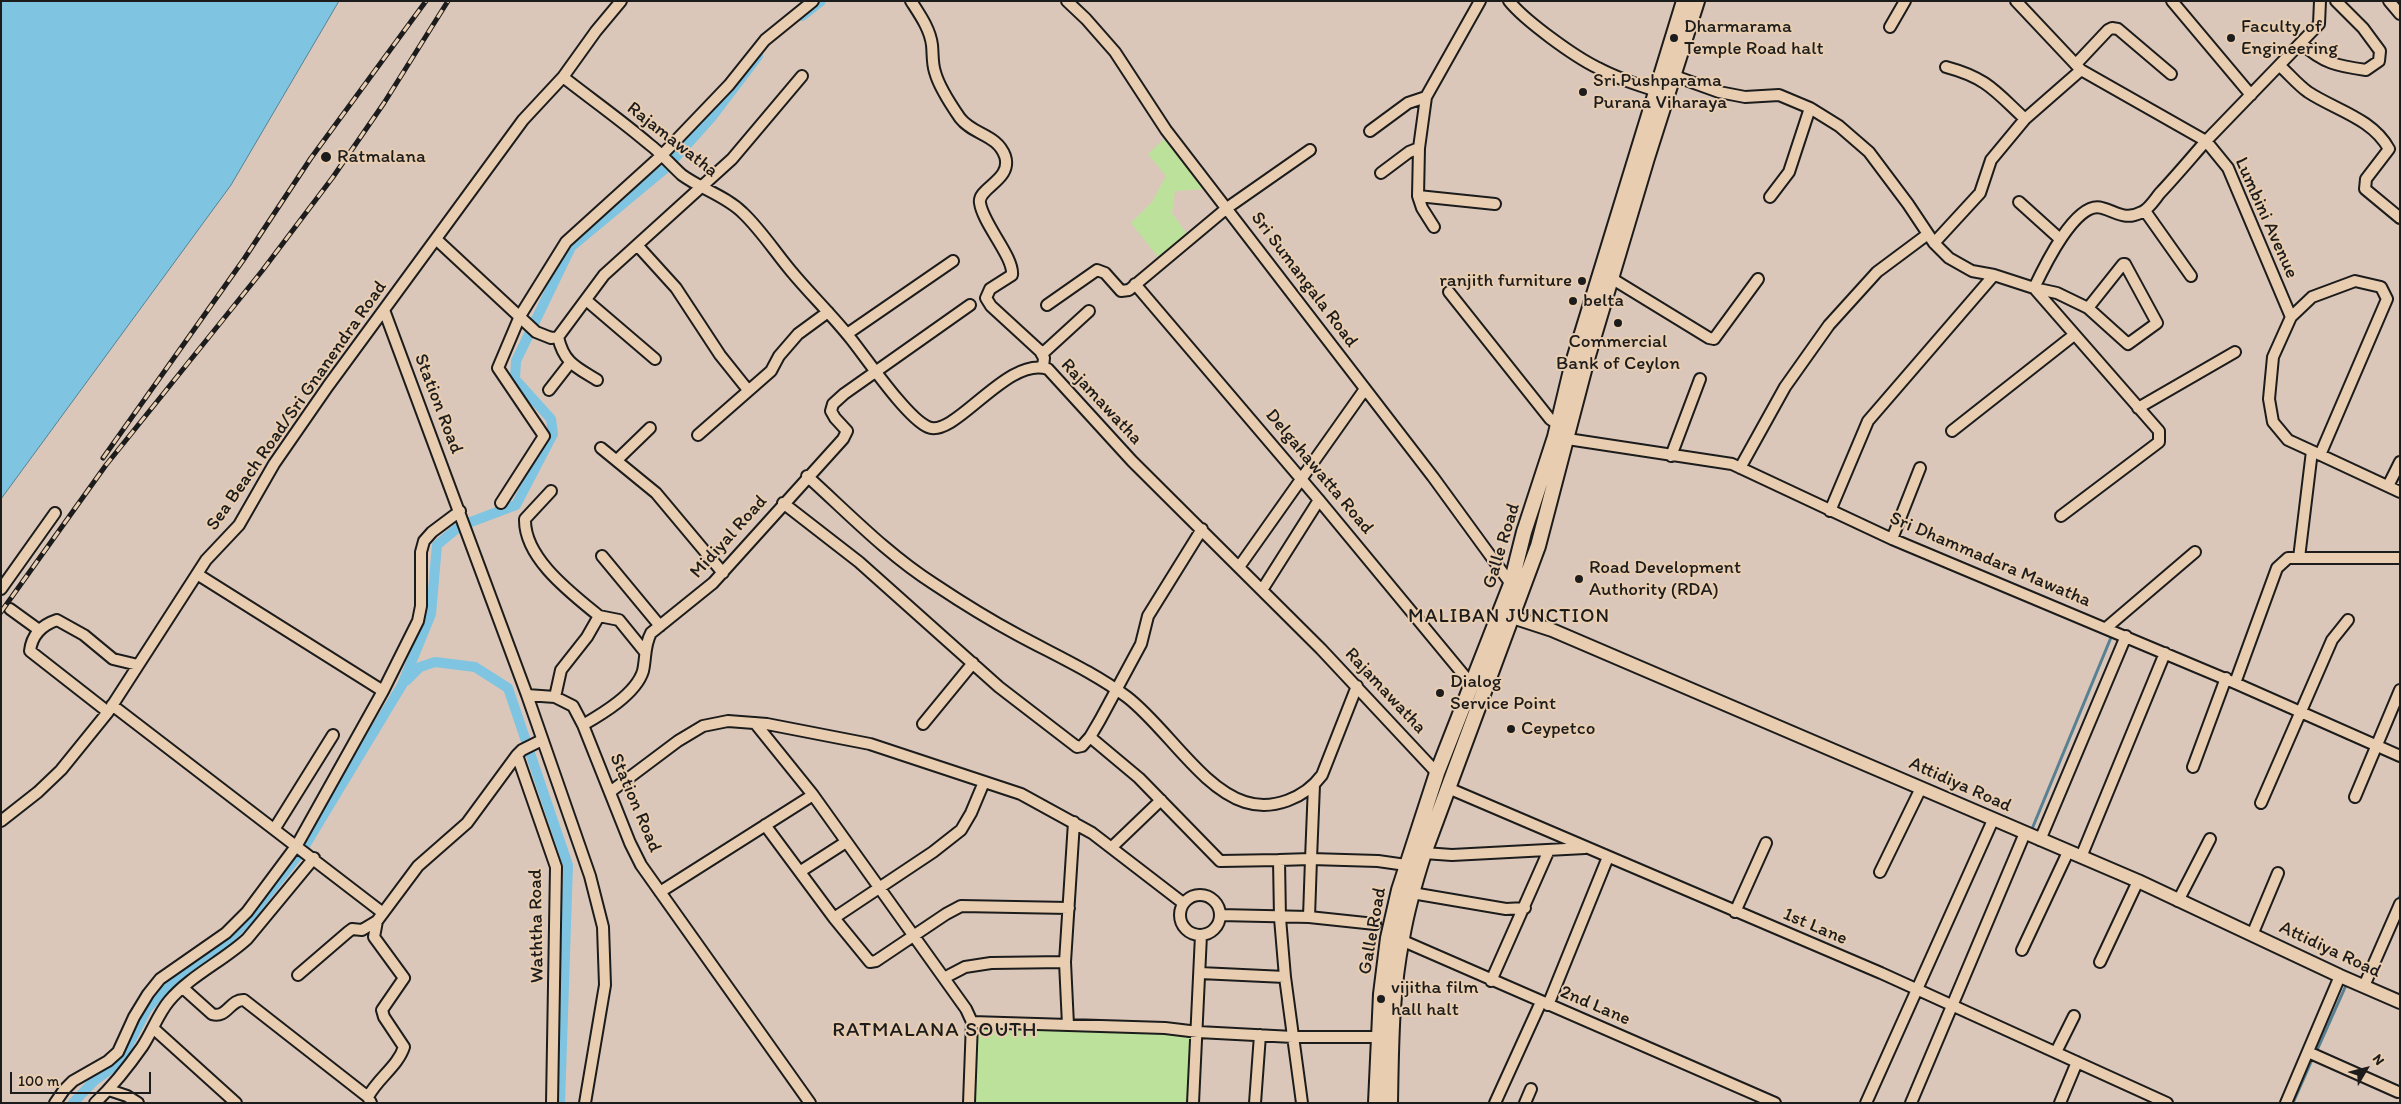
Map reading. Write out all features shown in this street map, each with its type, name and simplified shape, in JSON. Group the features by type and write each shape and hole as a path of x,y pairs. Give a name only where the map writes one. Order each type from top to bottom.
{"highway":[{"name":"Galle Road","path":"1668,74 1684,1"},
{"name":"Galle Road","path":"1390,1103 1381,994 1389,925 1406,865 1437,773 1472,685 1538,546 1562,433 1572,366 1668,74 1697,1"},
{"name":"Galle Road","path":"1376,1103 1401,940 1412,893 1506,616 1511,584 1524,532 1562,433 1611,278 1662,93"}],"main road":[{"name":"Attidiya Road","path":"1506,616 1552,630 2138,881 2350,981 2400,1002"}],"street":[{"name":"Sea Beach Road/Sri Gnanendra Road","path":"1,821 38,792 61,770 110,708 206,560 238,525 274,464 384,310 523,120 563,77 596,31 622,1"},
{"path":"501,503 544,436 498,368 520,316 566,242 663,156 729,85 765,40 812,1"},
{"path":"911,1 929,33 935,73 953,106 967,126 998,144 1006,158 1002,175 982,196 980,203 997,242 1010,264 1012,275 990,289 986,298 991,306 1042,354 1043,367"},
{"name":"Sri Sumangala Road","path":"1066,1 1086,19 1115,52 1166,130 1365,388 1511,584"},
{"path":"1434,227 1422,208 1418,196 1419,148 1426,97 1480,1"},
{"path":"1509,1 1516,10 1547,34 1597,68 1662,93"},
{"path":"1890,27 1905,1"},
{"path":"2172,1 2251,95"},
{"path":"2034,288 2047,260 2060,239 2087,209 2102,207 2119,216 2129,217 2144,211 2206,141 2319,24 2320,1"},
{"path":"2301,43 2318,58 2350,68 2366,70 2379,61 2380,51 2363,28 2336,1"},
{"path":"2389,1 2400,14"},
{"path":"2017,2 2078,67 2206,141"},
{"path":"1740,468 1785,387 1830,325 1877,272 1931,238 1980,193 1991,160 2024,120 2078,67 2112,28 2118,29 2170,74"},
{"path":"2280,66 2308,92 2352,113 2384,141 2389,149 2366,179 2366,189 2400,218"},
{"path":"1946,67 1970,74 1986,82 2024,120"},
{"path":"1668,74 1719,92 1745,96 1779,95 1810,108 1839,126 1869,152 1931,238 1949,258 1972,271 1994,275 2034,288 2057,293 2088,308 2128,344 2157,323 2125,264 2123,264 2088,308"},
{"path":"437,240 536,332 551,338 558,337 604,275 732,159 802,76"},
{"name":"Rajamawatha","path":"563,77 663,156 678,171 743,212 792,273 848,334 913,416 932,428 942,426 960,415 1020,370 1031,367 1048,369 1061,381 1132,461 1357,686 1437,773"},
{"path":"1370,131 1408,103 1426,97"},
{"path":"1770,197 1789,172 1810,108"},
{"name":"Lumbini Avenue","path":"2206,141 2228,168 2291,317"},
{"path":"1382,173 1409,152 1419,148"},
{"path":"1047,304 1097,270 1105,273 1121,291 1127,292 1227,208 1310,150"},
{"path":"1418,196 1495,204"},
{"path":"2019,202 2060,239"},
{"path":"2144,211 2191,276"},
{"path":"637,245 676,288 720,355 748,390"},
{"path":"848,334 954,260"},
{"path":"1830,511 1868,422 1994,275"},
{"path":"1611,278 1709,338 1714,339 1758,279"},
{"path":"2299,558 2316,453 2387,300 2381,287 2355,281 2312,297 2291,317 2273,357 2269,398 2273,422 2288,440 2316,453 2388,486 2400,492"},
{"name":"Delgahawatta Road","path":"1135,284 1319,500 1472,685"},
{"path":"2034,288 2160,431 2159,442 2061,516"},
{"path":"1449,292 1562,433"},
{"path":"586,300 655,359"},
{"path":"875,370 970,305"},
{"name":"Station Road","path":"384,310 460,510 527,695 555,697 573,706 583,725 630,843 642,865 810,1103"},
{"path":"1042,354 1089,311"},
{"path":"698,435 771,371 780,356 798,334 828,312"},
{"path":"1952,431 2074,335"},
{"path":"558,337 561,350 570,363 597,380"},
{"path":"2138,408 2235,352"},
{"path":"548,390 570,363"},
{"name":"Midiyal Road","path":"583,725 606,712 634,686 641,676 647,640 660,626 693,600 723,572 807,476 843,439 847,431 831,411 833,404 875,370"},
{"path":"1671,456 1700,379"},
{"path":"1238,567 1365,388"},
{"path":"617,460 650,428"},
{"name":"Sri Dhammadara Mawatha","path":"1562,433 1671,456 1732,464 1892,539 2126,636 2400,756"},
{"path":"601,448 656,493 723,572"},
{"path":"2388,486 2400,462"},
{"path":"1892,539 1920,468"},
{"path":"807,476 893,554 933,583 1018,635 1117,690 1144,712 1201,772 1234,798 1246,802 1272,805 1298,796 1314,785 1322,775 1357,686"},
{"path":"551,491 525,518 524,531 535,552 562,586 599,616 619,620 645,652"},
{"path":"1262,590 1319,500"},
{"path":"783,503 858,562 999,687 1077,747 1082,746 1090,737 1117,690 1141,644 1148,616 1202,529"},
{"path":"55,1103 64,1090 74,1081 108,1061 118,1052 134,1017 160,979 231,928 247,912 297,845 383,691 418,622 421,606 421,552 424,541 432,532 460,510"},
{"path":"1,589 55,513"},
{"path":"2106,628 2195,552"},
{"path":"602,556 660,626"},
{"path":"2193,767 2277,568 2288,558 2400,558"},
{"path":"197,574 383,691"},
{"path":"10,609 39,630"},
{"path":"555,697 561,670 587,637 599,616"},
{"path":"138,666 113,659 84,635 57,620 45,624 31,639 30,651 312,856 380,917"},
{"path":"2261,803 2332,640 2348,620"},
{"path":"2040,840 2126,636"},
{"path":"2022,950 2075,854 2165,653"},
{"path":"923,724 973,663"},
{"path":"2355,797 2400,690"},
{"path":"527,695 538,742 595,892 605,942 605,985 585,1103"},
{"path":"610,792 678,741 703,726 728,721 755,723 870,744 1021,794 1074,822 1112,847 1183,903"},
{"path":"755,723 813,794 915,936 972,1022 969,1103"},
{"path":"275,828 333,735"},
{"path":"1090,737 1161,800 1220,861 1311,859 1378,861 1406,865"},
{"path":"298,975 352,929 362,930 380,917 418,866 467,823 520,753 538,742"},
{"name":"Waththa Road","path":"520,753 556,867 552,1103"},
{"path":"834,918 880,888 961,830 971,813 984,782"},
{"path":"1309,917 1314,785"},
{"name":"1st Lane","path":"1448,788 1916,989 2167,1103"},
{"path":"1880,872 1921,788"},
{"path":"660,892 813,794"},
{"path":"1112,847 1161,800"},
{"path":"1866,1103 1993,820"},
{"path":"1068,1025 1064,962 1074,822"},
{"path":"766,825 834,918 870,962 876,962 946,914 961,906 1068,908"},
{"path":"1911,1103 2025,833"},
{"path":"2178,901 2210,839"},
{"path":"801,871 846,842"},
{"path":"1735,912 1766,843"},
{"path":"1424,853 1452,855 1586,848"},
{"path":"1491,981 1525,908 1549,850"},
{"path":"95,1103 109,1090 142,1048 168,1002 183,988 247,939 312,856"},
{"path":"1495,1103 1545,1004 1608,857"},
{"path":"1279,860 1280,918 1302,1103"},
{"path":"2252,935 2278,874"},
{"path":"2100,962 2138,881"},
{"path":"1412,893 1498,908 1519,910 1525,908"},
{"path":"1194,895 1206,896 1216,903 1220,915 1215,928 1210,932 1201,934 1190,932 1181,922 1180,916 1183,903 1194,895"},
{"path":"2286,1103 2308,1052 2350,981 2400,904"},
{"path":"1220,915 1280,918 1309,917 1375,924"},
{"path":"183,988 212,1014 218,1016 222,1015 235,1002 244,1000 370,1100 374,1087 401,1054 404,1047 384,1018 382,1010 404,978 402,971 383,951 374,937 380,917"},
{"path":"1193,1103 1198,1032 1201,934"},
{"name":"2nd Lane","path":"1401,940 1491,981 1775,1103"},
{"path":"944,978 965,967 982,964 1018,961 1064,962"},
{"path":"1200,973 1286,977"},
{"path":"2056,1052 2074,1016"},
{"path":"972,1022 1165,1028 1198,1032 1293,1037 1385,1037"},
{"path":"153,1028 236,1103"},
{"path":"1255,1103 1260,1035"},
{"path":"2308,1052 2398,1092"},
{"path":"2060,1103 2078,1062"},
{"path":"1525,1103 1531,1089"},
{"path":"109,1090 127,1096 138,1103"}],"green space":[{"path":"1164,139 1204,189 1175,191 1172,213 1187,234 1158,257 1131,223 1152,202 1166,176 1148,154"},
{"path":"977,1025 1195,1035 1189,1103 975,1103"}],"water":[{"path":"1,1 339,1 231,185 1,499"}],"waterway":[{"path":"802,16 821,1"},
{"path":"73,1103 94,1081 119,1063 147,1009 164,989 228,940 247,921 303,849 402,685 431,614 437,545 460,526 516,505 553,434 551,419 515,379 516,361 571,247 666,168 711,118 758,56"},
{"path":"2032,829 2112,635"},
{"path":"406,681 420,667 435,662 475,667 508,688 568,865 560,1103"},
{"path":"1401,861 1411,830"},
{"path":"2397,903 2400,896"},
{"path":"1386,917 1390,899"},
{"path":"2318,1048 2347,983"},
{"path":"2293,1103 2311,1062"}],"railway":[{"path":"103,458 244,259 311,158 426,1"},
{"path":"1,612 106,465 262,271 333,177 384,103 448,1"}],"place":[{"name":"Dharmarama Temple Road halt","path":"1674,38"},
{"name":"Faculty of Engineering","path":"2231,38"},
{"name":"Sri Pushparama Purana Viharaya","path":"1583,92"},
{"name":"Ratmalana","path":"326,157"},
{"name":"ranjith furniture","path":"1582,281"},
{"name":"belta","path":"1573,301"},
{"name":"Commercial Bank of Ceylon","path":"1618,323"},
{"name":"Road Development Authority (RDA)","path":"1579,579"},
{"name":"Dialog Service Point","path":"1440,693"},
{"name":"Ceypetco","path":"1511,729"},
{"name":"vijitha film hall halt","path":"1381,999"}],"district":[{"name":"MALIBAN JUNCTION","path":"1509,617"},
{"name":"RATMALANA SOUTH","path":"935,1031"}]}
